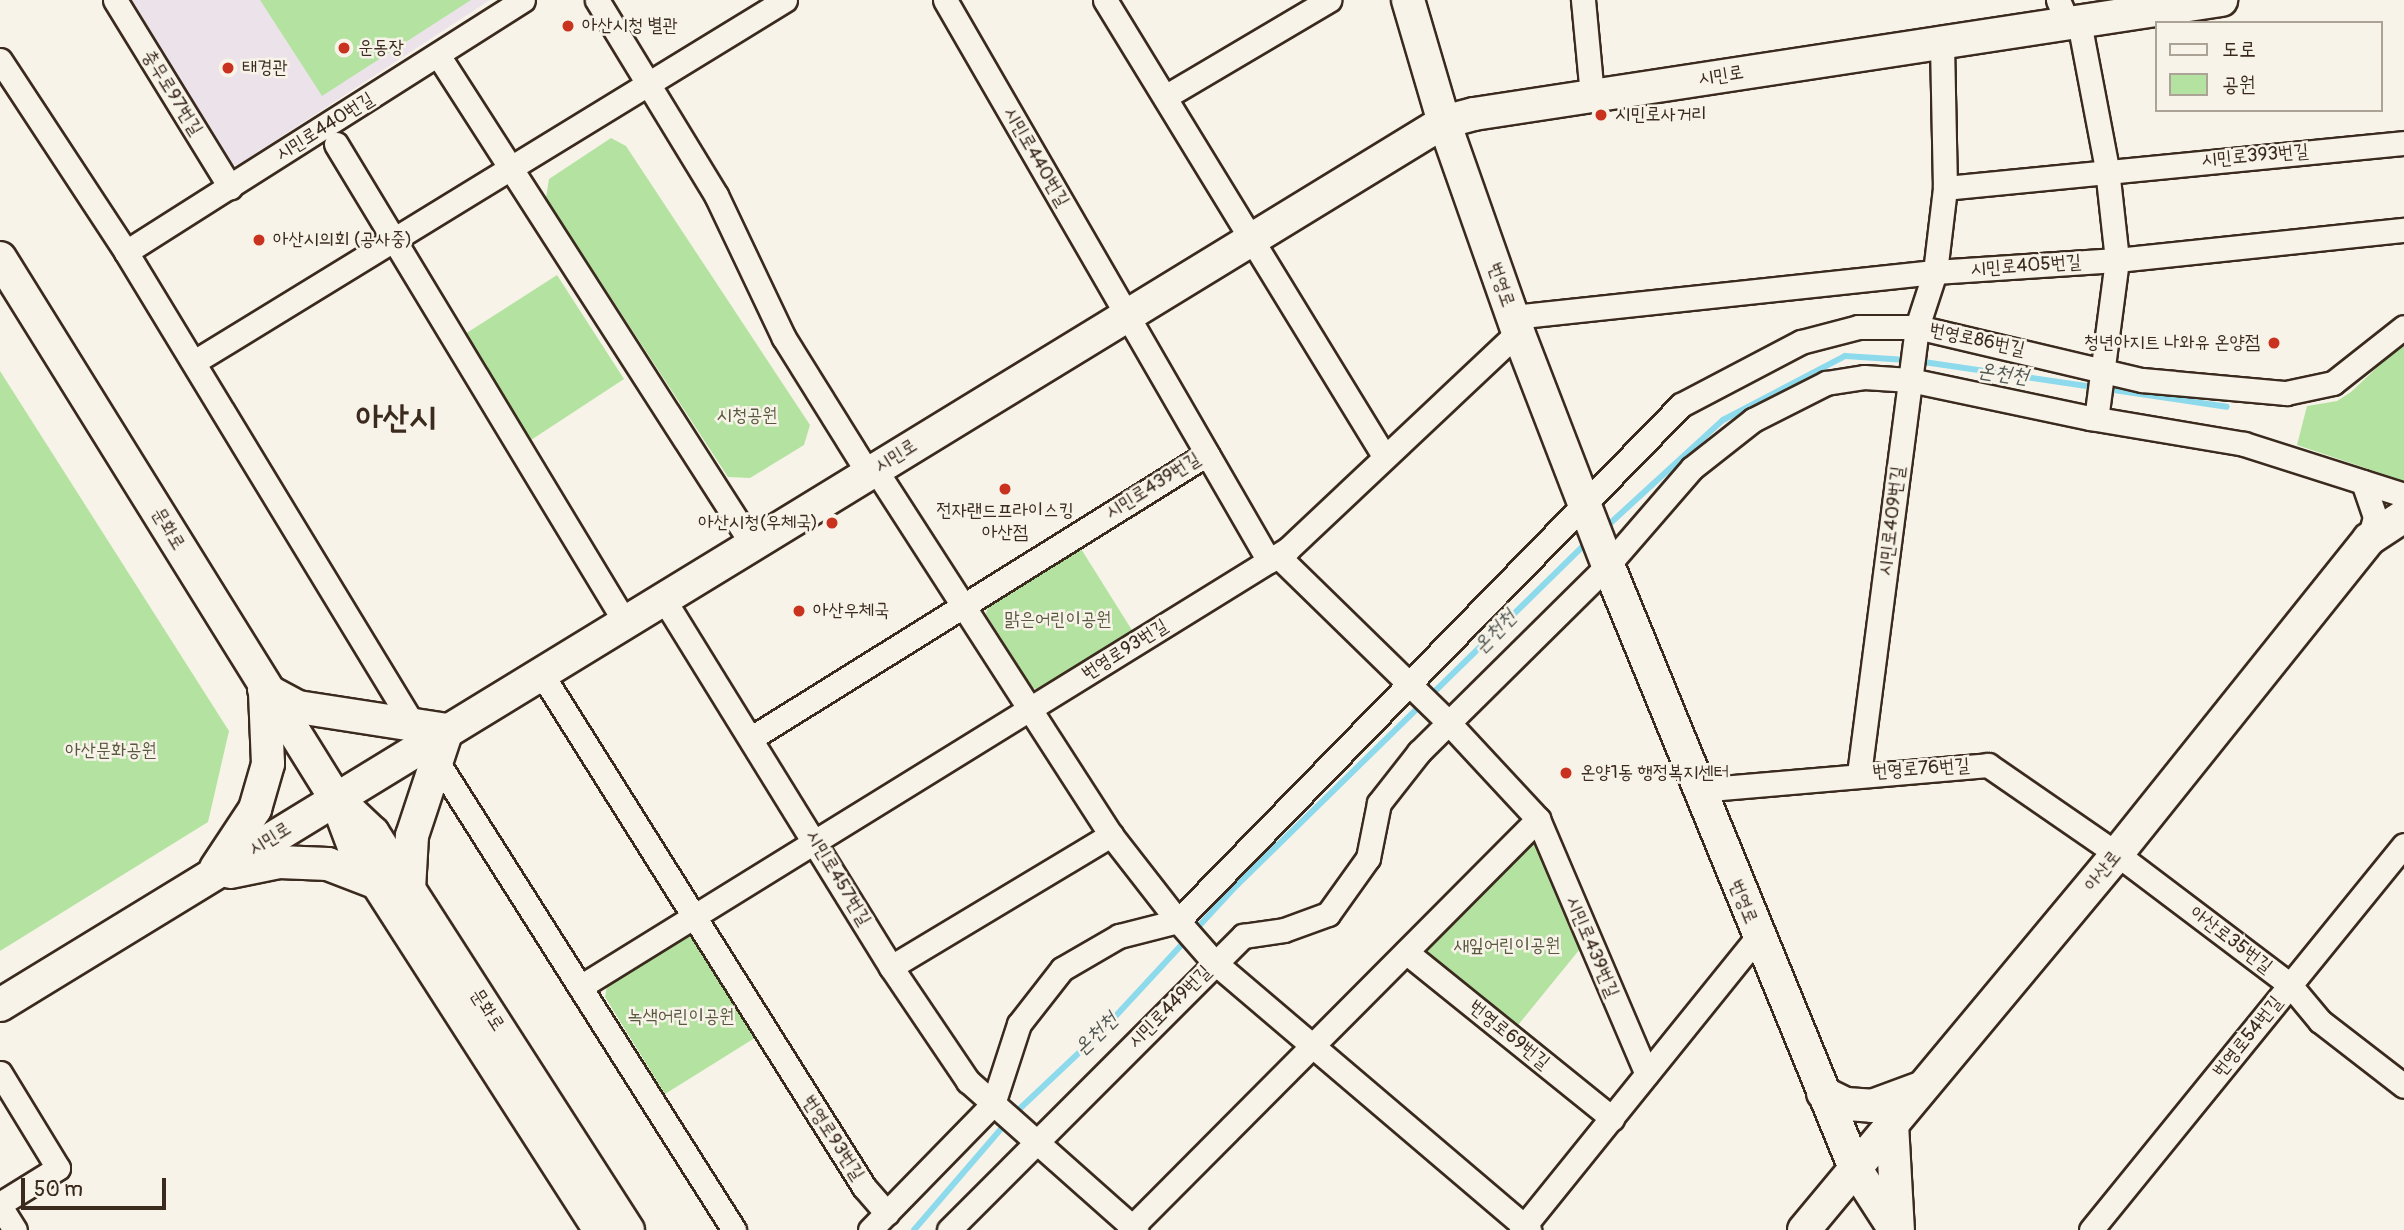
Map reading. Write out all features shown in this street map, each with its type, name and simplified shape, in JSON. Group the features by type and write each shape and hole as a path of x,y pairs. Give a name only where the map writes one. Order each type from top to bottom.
{"main road":[{"name":"번영로","path":"1408,0 1444,122 1515,325 1608,565 1757,937 1855,1168 1896,1230"},
{"name":"시민로","path":"0,1005 1444,122 1592,96 1942,43 2068,15 2221,0"},
{"name":"문화로","path":"0,258 264,689 336,799 354,847 590,1227"},
{"name":"아산로","path":"1804,1230 2117,854 2369,540 2404,516"},
{"path":"211,875 254,809 268,764 264,689 298,706 447,730 412,835 409,889"},
{"name":"문화로","path":"336,799 373,833 628,1230"},
{"path":"211,875 279,862 328,864 377,883"},
{"path":"1823,1093 1846,1104 1872,1106 1923,1087"},
{"path":"1892,1124 1896,1230"}],"street":[{"name":"충무로97번길","path":"115,0 230,187"},
{"name":"시민로440번길","path":"126,252 523,0"},
{"path":"597,0 716,195 784,338 964,604 1111,835 1178,921 1214,962 1243,936 1284,930 1328,914 1368,859 1379,803 1447,721 1608,565 1692,468 1753,420 1826,383 1864,377 1910,380 2096,419 2244,444 2404,495"},
{"path":"194,362 785,0"},
{"name":"시민로440번길","path":"944,0 1127,315"},
{"path":"1105,0 1384,456"},
{"path":"1165,97 1329,0"},
{"path":"1583,0 1592,96"},
{"path":"2068,15 2107,169 2117,260 2096,419"},
{"name":"시민로409번길","path":"1858,774 1917,327 1935,272 1945,188 1942,43"},
{"path":"438,55 752,544"},
{"path":"0,60 126,252 414,726"},
{"name":"시민로393번길","path":"2107,169 2404,143"},
{"path":"336,144 625,622"},
{"path":"1945,188 2107,169"},
{"path":"2117,260 2404,230"},
{"name":"시민로405번길","path":"1935,272 2117,260"},
{"path":"1515,325 1935,272"},
{"name":"시민로439번길","path":"1127,315 1207,454 1274,559 1447,721 1538,819 1647,1074"},
{"name":"번영로93번길","path":"580,987 1274,559 1384,456 1515,325"},
{"name":"번영로86번길","path":"1178,921 1681,405 1801,342 1857,327 1917,327 2104,368 2142,380 2286,393 2311,390 2351,372 2404,327"},
{"name":"시민로439번길","path":"964,604 1207,454"},
{"path":"2362,482 2375,517 2369,540"},
{"name":"시민로457번길","path":"663,598 753,737 891,967 968,1082 1133,1229"},
{"path":"753,737 964,604"},
{"path":"541,673 693,918"},
{"path":"438,763 734,1230"},
{"name":"번영로76번길","path":"1698,790 1858,774 1988,765 2117,854"},
{"path":"1133,1229 1538,819"},
{"path":"891,967 1111,835"},
{"name":"번영로54번길","path":"2091,1230 2404,845"},
{"name":"아산로35번길","path":"2117,854 2290,985 2320,1021 2404,1086"},
{"name":"번영로93번길","path":"693,918 864,1187 887,1213"},
{"path":"870,1230 993,1104 1019,1024 1062,969 1119,936 1178,921"},
{"path":"1525,1229 1757,937"},
{"name":"번영로69번길","path":"1406,952 1612,1118"},
{"name":"시민로449번길","path":"1034,1142 1214,962 1525,1229"},
{"path":"0,1073 58,1168 0,1205 15,1230"},
{"path":"949,1230 1034,1142"}],"shaded area":[{"path":"127,0 490,0 238,165 228,164"}],"green space":[{"name":"운동장","path":"260,0 471,0 322,96"},
{"name":"시청공원","path":"611,138 626,146 810,425 804,445 750,478 728,477 546,198 549,179"},
{"path":"557,275 624,379 531,440 465,334"},
{"path":"2404,342 2404,481 2297,445 2307,406 2337,401 2351,392"},
{"name":"아산문화공원","path":"0,371 229,731 208,822 0,951"},
{"name":"맑은어린이공원","path":"1078,544 1135,635 1046,691 1032,688 986,614 990,599"},
{"name":"새잎어린이공원","path":"1528,837 1540,839 1584,944 1514,1030 1429,961 1428,946"},
{"name":"녹색어린이공원","path":"687,936 696,937 758,1036 665,1094 605,997 607,986"}],"waterway":[{"name":"온천천","path":"1605,528 1723,420 1845,356 1907,360"},
{"name":"온천천","path":"1917,361 2227,407"},
{"name":"온천천","path":"1014,1114 1099,1034 1237,885 1588,541"},
{"name":"온천천","path":"914,1230 1007,1122"}],"place":[{"name":"아산시청 별관","path":"568,26"},
{"name":"운동장","path":"344,48"},
{"name":"태경관","path":"228,68"},
{"name":"시민로사거리","path":"1601,115"},
{"name":"아산시의회 (공사중)","path":"259,240"},
{"name":"청년아지트 나와유 온양점","path":"2274,343"},
{"name":"전자랜드프라이스킹 아산점","path":"1005,489"},
{"name":"아산시청(우체국)","path":"832,523"},
{"name":"아산우체국","path":"799,611"},
{"name":"온양1동 행정복지센터","path":"1566,773"}],"district":[{"name":"아산시","path":"396,418"}]}
